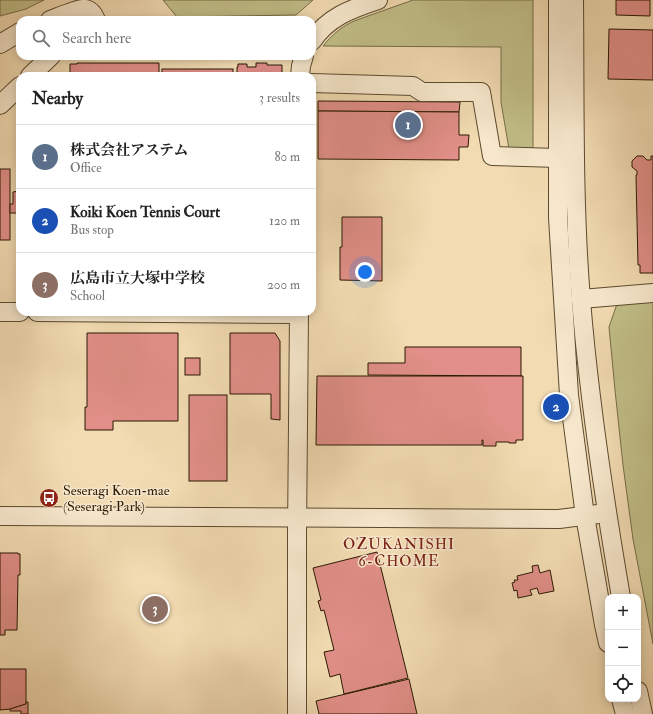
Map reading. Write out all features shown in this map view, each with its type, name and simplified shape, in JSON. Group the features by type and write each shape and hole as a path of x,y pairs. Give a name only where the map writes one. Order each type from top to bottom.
{"street":[{"path":"316,36 326,25 341,14 378,0"},
{"path":"558,0 558,218 569,395 584,516 605,630"},
{"path":"574,0 576,205 581,299 606,513 620,594"},
{"path":"60,16 83,8 90,11 94,16"},
{"path":"0,44 16,34"},
{"path":"34,72 47,60"},
{"path":"300,72 303,60"},
{"path":"316,83 413,86 422,92 481,92 492,156 558,158"},
{"path":"0,105 16,90"},
{"path":"581,299 653,294"},
{"path":"0,312 16,312"},
{"path":"296,714 299,316"},
{"path":"0,516 559,519 606,513"},
{"path":"622,702 625,714"},
{"path":"640,702 643,714"}],"shaded area":[{"path":"0,0 44,0 26,9 0,16"},
{"path":"163,0 313,0 296,15 176,16"},
{"path":"413,0 533,0 533,149 509,149 501,102 501,47 323,46 330,38 349,23"},
{"path":"653,301 653,644 633,539 623,465 609,327 617,304"}],"building":[{"path":"616,0 650,0 650,16 616,15"},
{"path":"609,29 653,30 653,80 608,79"},
{"path":"159,63 159,72 70,72 70,64"},
{"path":"256,63 282,65 282,72 237,72 238,64 247,64 247,67 256,67"},
{"path":"162,69 233,69 233,72 162,72"},
{"path":"318,101 460,102 459,112 318,111"},
{"path":"318,111 459,112 459,135 469,135 468,147 459,147 459,160 318,159"},
{"path":"637,156 643,156 647,160 651,160 651,156 653,156 653,273 640,273 640,265 638,265 637,171 632,167 632,161"},
{"path":"0,169 10,169 10,240 0,240"},
{"path":"13,192 16,192 16,213 10,213 10,204 13,204"},
{"path":"342,217 382,217 382,281 340,280"},
{"path":"87,333 178,333 178,421 113,421 113,430 85,430 85,407 87,407"},
{"path":"230,333 275,333 280,341 280,420 271,419 271,394 230,394"},
{"path":"405,347 521,347 521,376 368,375 368,363 405,363"},
{"path":"185,358 200,358 200,375 185,375"},
{"path":"317,376 523,376 523,440 516,440 516,443 496,442 496,446 483,446 483,440 482,445 316,445"},
{"path":"189,395 227,395 227,481 189,481"},
{"path":"556,403 557,411 553,412 552,404"},
{"path":"377,552 408,678 344,694 340,674 330,677 324,652 334,650 324,610 321,611 318,601 321,600 313,568"},
{"path":"0,553 20,554 17,630 5,630 5,635 0,635"},
{"path":"538,565 540,573 550,570 554,591 539,594 537,588 530,590 532,595 518,598 517,590 514,591 512,583 515,582 514,580 518,580 517,576 533,572 532,566"},
{"path":"0,669 26,669 26,704 10,709 0,710"},
{"path":"409,679 417,714 319,714 316,701"},
{"path":"26,702 28,702 28,714 21,714 21,711 10,711 10,709 26,704"}],"place":[{"name":"株式会社アステム","path":"408,125"},
{"name":"Koiki Koen Tennis Court","path":"556,407"},
{"name":"Seseragi Koen-mae (Seseragi Park)","path":"49,498"},
{"name":"広島市立大塚中学校","path":"155,609"}],"district":[{"name":"OZUKANISHI 6-CHOME","path":"399,552"}]}
